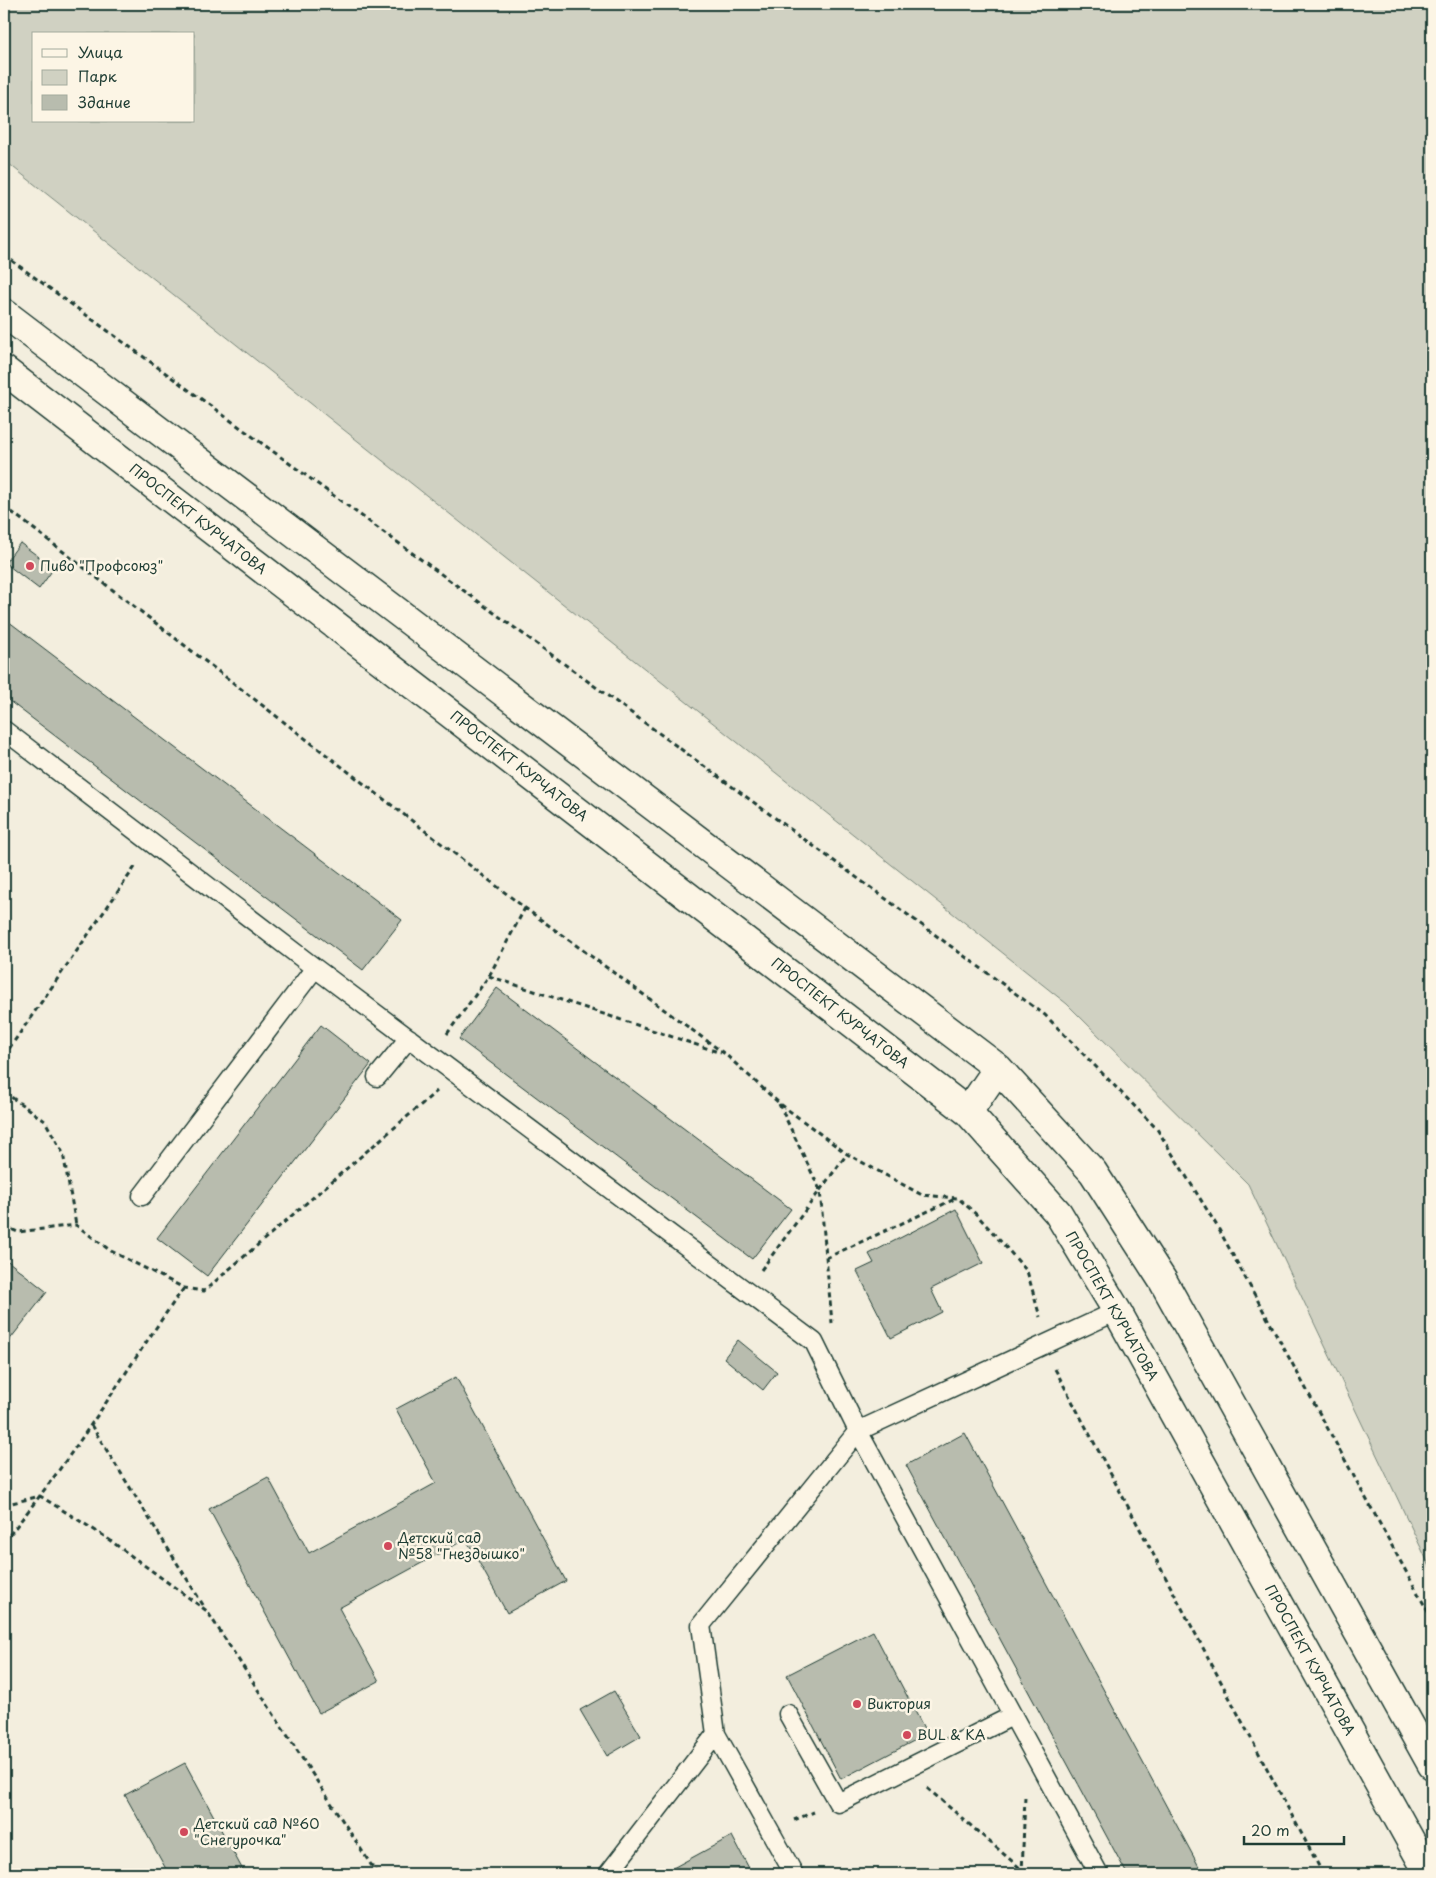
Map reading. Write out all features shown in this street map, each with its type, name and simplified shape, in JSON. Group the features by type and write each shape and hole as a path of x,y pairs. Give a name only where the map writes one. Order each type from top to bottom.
{"main road":[{"path":"4,312 998,1068 1093,1172 1163,1281 1432,1765"},
{"name":"ПРОСПЕКТ КУРЧАТОВА","path":"4,370 968,1112 1058,1213 1117,1311 1429,1874"},
{"path":"968,1112 998,1068"}],"lane":[{"path":"4,730 315,968 814,1342 858,1431 1099,1874"},
{"path":"142,1196 315,968"},
{"path":"377,1077 409,1038"},
{"path":"794,1874 716,1734 701,1625 858,1431 1117,1311"},
{"path":"788,1714 838,1803 1012,1716"},
{"path":"608,1874 716,1734"}],"path":[{"path":"4,506 525,908 725,1054 779,1103 847,1154 922,1196 958,1198 978,1216 1027,1271 1056,1374 1323,1874"},
{"path":"4,1056 152,843"},
{"path":"432,1055 489,976 525,908"},
{"path":"489,976 725,1054"},
{"path":"4,1092 45,1121 58,1145 62,1153 76,1225 111,1251 184,1288 204,1291 457,1075"},
{"path":"779,1103 820,1190 832,1324"},
{"path":"746,1290 847,1154"},
{"path":"826,1258 958,1198"},
{"path":"4,1226 18,1232 76,1225"},
{"path":"4,1542 91,1425 149,1336 184,1288"},
{"path":"91,1425 207,1611 377,1874"},
{"path":"4,1505 40,1496 104,1536 207,1611"},
{"path":"906,1770 1022,1873 1026,1874"},
{"path":"1022,1873 1025,1792"},
{"path":"769,1829 838,1803"}],"green space":[{"path":"4,4 1432,4 1432,1571 1248,1184 1067,1004 4,160"}],"building":[{"name":"Пиво \"Профсоюз\"","path":"20,543 54,568 39,589 5,563"},
{"path":"4,618 402,920 363,970 4,697"},
{"path":"497,988 791,1209 752,1259 459,1039"},
{"path":"321,1025 371,1064 207,1276 157,1238"},
{"path":"956,1209 983,1263 931,1289 942,1312 891,1338 857,1271 874,1263 869,1254"},
{"path":"4,1258 47,1292 4,1347"},
{"path":"738,1340 777,1372 763,1390 724,1358"},
{"name":"Детский сад №58 \"Гнездышко\"","path":"456,1377 566,1581 507,1613 466,1539 339,1608 379,1681 319,1713 209,1509 268,1477 309,1553 436,1483 396,1409"},
{"path":"965,1433 1203,1874 1127,1874 906,1465"},
{"name":"Виктория","path":"873,1631 927,1734 841,1779 787,1675"},
{"path":"614,1691 641,1736 607,1756 580,1710"},
{"name":"Детский сад №60 \"Снегурочка\"","path":"185,1763 245,1874 156,1874 166,1869 125,1795"},
{"path":"732,1836 752,1874 676,1874 673,1868"}],"place":[{"name":"Пиво \"Профсоюз\"","path":"30,566"},
{"name":"Детский сад №58 \"Гнездышко\"","path":"388,1546"},
{"name":"Виктория","path":"857,1704"},
{"name":"BUL & KA","path":"907,1735"},
{"name":"Детский сад №60 \"Снегурочка\"","path":"184,1832"}]}
